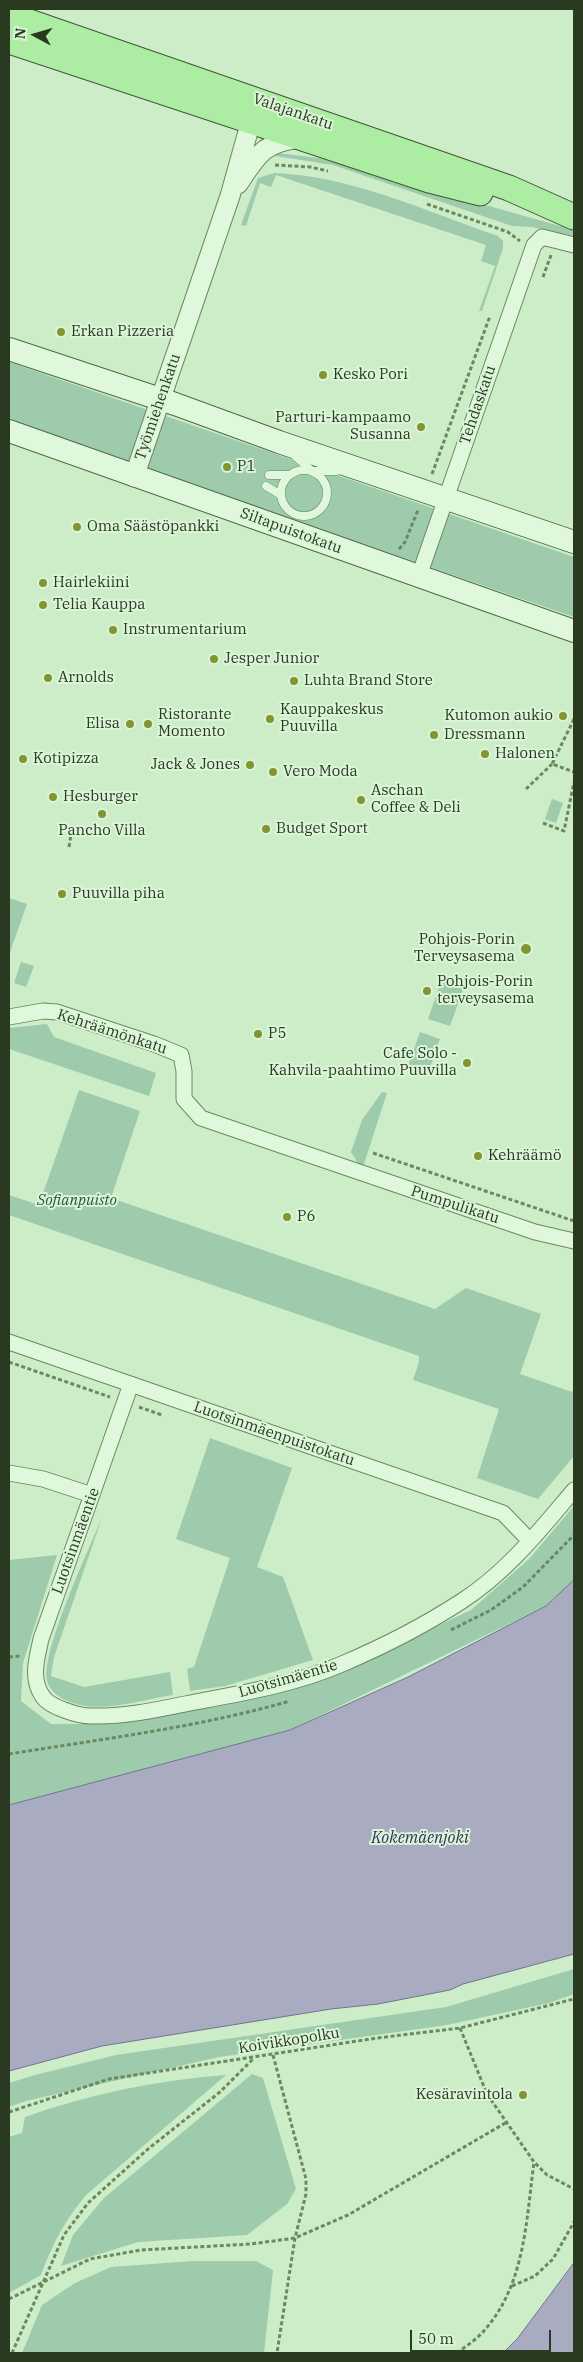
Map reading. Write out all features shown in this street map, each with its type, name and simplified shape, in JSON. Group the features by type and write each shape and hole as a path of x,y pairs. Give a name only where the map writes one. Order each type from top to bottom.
{"main road":[{"name":"Valajankatu","path":"9,15 509,188 574,217"},
{"name":"Valajankatu","path":"9,41 428,180 574,217"},
{"path":"9,350 161,399 279,442 574,542"},
{"name":"Siltapuistokatu","path":"9,431 134,477 574,631"}],"street":[{"path":"251,121 258,115 268,112 296,113"},
{"name":"Työmiehenkatu","path":"134,477 230,196 251,121"},
{"name":"Työmiehenkatu","path":"230,196 256,156 265,148 275,142 301,138"},
{"name":"Tehdaskatu","path":"419,576 436,494 534,245 542,237 574,245"},
{"name":"Kehräämönkatu","path":"9,1016 43,1011 57,1012 154,1044 181,1055 184,1070 184,1099 201,1118 338,1166"},
{"name":"Pumpulikatu","path":"338,1166 535,1232 574,1242"},
{"name":"Luotsinmäenpuistokatu","path":"9,1342 503,1513 525,1546"},
{"name":"Luotsinmäentie","path":"44,1699 36,1682 36,1663 41,1639 131,1384"},
{"path":"9,1473 43,1479 92,1495"},
{"name":"Luotsimäentie","path":"44,1699 64,1711 88,1716 123,1715 238,1694 297,1680 341,1665 392,1640 462,1601 500,1572 574,1490"}],"lane":[{"path":"279,442 319,475 327,488 325,503 321,509 307,516 292,512"},
{"path":"269,475 289,476 302,470 364,471"},
{"path":"289,476 282,488 283,502 331,546"},
{"path":"266,486 281,495"}],"path":[{"path":"539,286 552,250"},
{"path":"387,565 405,542 436,494 486,322 493,311"},
{"path":"526,789 552,764 574,719"},
{"path":"552,764 574,772"},
{"path":"543,823 564,831 574,782"},
{"path":"69,847 72,828"},
{"path":"373,1152 574,1221"},
{"path":"9,1362 163,1415"},
{"path":"525,1546 539,1568"},
{"name":"Koivikkopolku","path":"9,2112 109,2079 460,2028 574,1999"},
{"path":"460,2028 487,2094 534,2162 547,2175 574,2189"},
{"path":"273,2055 306,2179 306,2194 294,2238 277,2353"},
{"path":"12,2353 64,2235 88,2203 148,2149 220,2092 254,2058"},
{"path":"9,2299 90,2259 142,2250 251,2244 294,2238 348,2215 507,2122"},
{"path":"457,2353 480,2335 497,2315 512,2286 523,2251 534,2162"},
{"path":"512,2286 535,2276 553,2259 574,2222"}],"green space":[{"path":"277,153 319,158 574,230 574,236 532,227 512,226 333,165 269,155"},
{"path":"274,173 332,181 360,188 388,196 498,236 503,241 503,248 482,311 479,311 495,266 481,261 486,245 276,175 271,187 260,183 246,226 241,225 258,178"},
{"path":"9,362 574,557 574,617 9,421"},
{"path":"552,799 563,803 556,823 545,819"},
{"path":"9,898 27,904 9,955"},
{"path":"21,962 34,966 26,987 14,983"},
{"path":"443,976 465,984 450,1026 428,1019"},
{"path":"47,1024 54,1037 156,1073 149,1096 9,1049 9,1028"},
{"path":"420,1032 440,1039 428,1073 408,1066"},
{"name":"Sofianpuisto","path":"79,1090 140,1111 111,1198 435,1309 466,1288 541,1314 520,1374 572,1392 574,1388 574,1456 538,1499 477,1478 499,1409 413,1380 419,1356 9,1215 9,1195 39,1205"},
{"path":"382,1092 387,1093 363,1167 359,1165 351,1152 362,1120"},
{"path":"210,1438 292,1468 257,1567 283,1577 313,1660 225,1686 190,1691 187,1669 194,1667 230,1558 176,1539"},
{"path":"574,1506 574,1580 546,1606 290,1730 9,1805 9,1560 57,1555 23,1663 21,1701 51,1724 111,1724 190,1711 322,1681 471,1610 529,1559"},
{"path":"103,1515 54,1657 51,1676 84,1687 170,1672 173,1695 106,1707 96,1707 68,1701 57,1695 49,1686 47,1666 51,1646 68,1599"},
{"path":"574,1969 574,1994 549,2003 447,2025 219,2057 26,2101 9,2107 9,2083 116,2055 446,2007"},
{"path":"252,2074 263,2078 296,2189 287,2204 247,2235 138,2242 61,2266 73,2235 104,2198"},
{"path":"226,2075 86,2195 71,2214 60,2233 41,2275 9,2293 9,2137 22,2133 25,2117 74,2101 124,2089 175,2080"},
{"path":"193,2261 256,2261 273,2270 264,2353 22,2353 42,2305 75,2283 111,2267"}],"water":[{"name":"Kokemäenjoki","path":"574,1580 574,1954 463,1984 450,1990 378,2004 331,2009 102,2046 9,2071 9,1805 290,1730 408,1677 546,1606"},
{"path":"574,2263 574,2353 503,2353 517,2339"}],"place":[{"name":"Erkan Pizzeria","path":"61,332"},
{"name":"Kesko Pori","path":"323,375"},
{"name":"Parturi-kampaamo Susanna","path":"421,427"},
{"name":"P1","path":"227,467"},
{"name":"Oma Säästöpankki","path":"77,527"},
{"name":"Hairlekiini","path":"43,583"},
{"name":"Telia Kauppa","path":"43,605"},
{"name":"Instrumentarium","path":"113,630"},
{"name":"Jesper Junior","path":"214,659"},
{"name":"Arnolds","path":"48,678"},
{"name":"Luhta Brand Store","path":"294,681"},
{"name":"Kutomon aukio","path":"563,716"},
{"name":"Kauppakeskus Puuvilla","path":"270,719"},
{"name":"Elisa","path":"130,724"},
{"name":"Ristorante Momento","path":"148,724"},
{"name":"Dressmann","path":"434,735"},
{"name":"Halonen","path":"485,754"},
{"name":"Kotipizza","path":"23,759"},
{"name":"Jack & Jones","path":"250,765"},
{"name":"Vero Moda","path":"273,772"},
{"name":"Hesburger","path":"53,797"},
{"name":"Aschan Coffee & Deli","path":"361,800"},
{"name":"Pancho Villa","path":"102,814"},
{"name":"Budget Sport","path":"266,829"},
{"name":"Puuvilla piha","path":"62,894"},
{"name":"Pohjois-Porin Terveysasema","path":"526,949"},
{"name":"Pohjois-Porin terveysasema","path":"427,991"},
{"name":"P5","path":"258,1034"},
{"name":"Cafe Solo - Kahvila-paahtimo Puuvilla","path":"467,1063"},
{"name":"Kehräämö","path":"478,1156"},
{"name":"P6","path":"287,1217"},
{"name":"Kesäravintola","path":"523,2095"}]}
